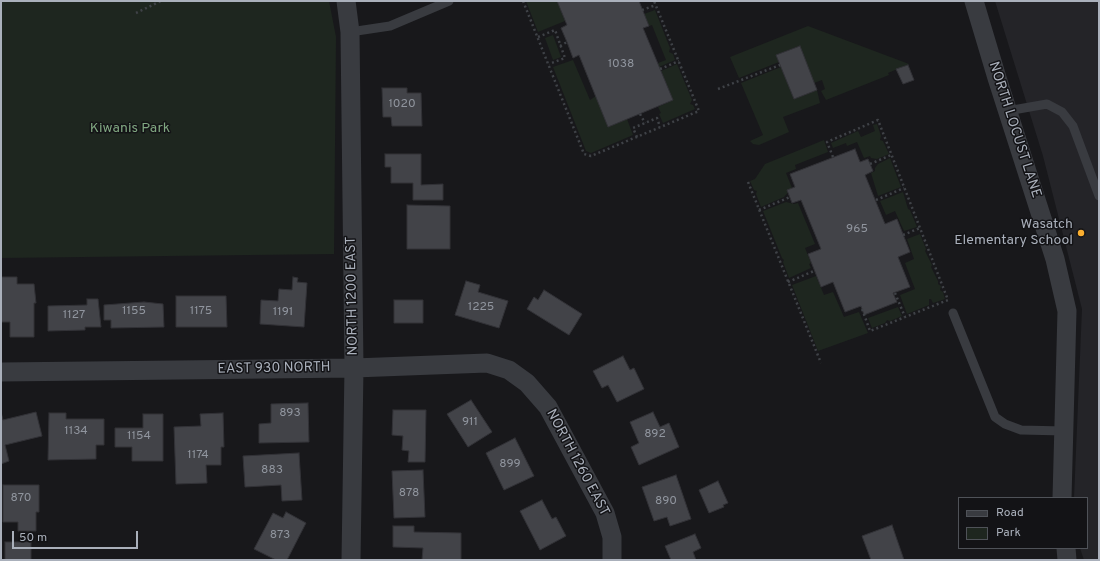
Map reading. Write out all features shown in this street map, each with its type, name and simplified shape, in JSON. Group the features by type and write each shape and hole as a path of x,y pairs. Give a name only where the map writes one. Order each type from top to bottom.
{"street":[{"name":"NORTH 1200 EAST","path":"346,1 350,32 354,368 351,560"},
{"name":"NORTH LOCUST LANE","path":"974,1 1007,111 1055,259 1067,311 1062,497"},
{"name":"EAST 930 NORTH","path":"1,372 354,368 487,363 509,370 527,383 537,393"},
{"name":"NORTH 1260 EAST","path":"537,393 548,406 605,513 612,537 612,560"},
{"path":"1066,549 1067,560"}],"lane":[{"path":"350,32 390,26 449,1"},
{"path":"1007,111 1047,104 1062,112 1073,126 1099,196"},
{"path":"953,313 995,417 1005,424 1021,430 1064,431"}],"path":[{"path":"136,13 162,1"},
{"path":"523,1 584,154 591,156 699,111 654,1"},
{"path":"642,10 656,5"},
{"path":"538,37 555,30 564,58 549,64"},
{"path":"560,46 567,42"},
{"path":"660,69 679,61"},
{"path":"718,89 780,65"},
{"path":"640,114 645,123"},
{"path":"637,137 633,128 656,118 660,127"},
{"path":"833,158 827,142 878,120 948,300 870,331 861,306"},
{"path":"870,164 892,155"},
{"path":"748,182 821,363"},
{"path":"876,200 904,188"},
{"path":"759,210 790,197"},
{"path":"903,235 920,228"},
{"path":"788,282 814,270"},
{"path":"895,293 906,317"}],"shaded area":[{"name":"Wasatch Elementary School","path":"995,1 1099,1 1099,560 1084,560 1080,549 1088,549 1088,497 1074,497 1082,309 1043,156"}],"green space":[{"name":"Kiwanis Park","path":"1,1 329,1 336,37 334,254 1,258"},
{"path":"526,1 557,1 565,21 538,32"},
{"path":"655,10 670,48 669,52 673,54 675,60 659,67 658,63 666,60 652,25 649,26 644,14"},
{"path":"808,26 909,64 888,73 889,75 826,100 821,91 825,89 822,80 814,83 799,46 776,55 779,62 739,78 730,57"},
{"path":"553,35 561,57 553,60 545,38"},
{"path":"573,60 590,100 596,96 608,127 627,119 633,135 591,153 586,151 553,67"},
{"path":"677,64 692,100 690,104 693,105 695,109 663,123 658,107 673,100 661,71"},
{"path":"781,67 794,99 817,90 820,103 783,117 789,132 759,145 753,144 750,141 763,135 741,83"},
{"path":"877,124 881,136 880,140 883,141 889,154 877,159 871,158 870,156 864,158 857,142 847,146 846,143 833,148 831,143 858,131 861,137 875,131 873,125"},
{"path":"824,140 828,152 795,165 796,169 786,173 792,188 784,197 761,207 756,194 757,191 754,190 750,181 755,179 765,164"},
{"path":"890,158 901,187 878,196 871,173 875,171 878,164"},
{"path":"903,192 908,209 910,210 917,227 904,231 895,211 886,215 880,201"},
{"path":"786,202 794,204 798,203 815,244 805,248 811,263 809,264 811,268 789,278 783,262 784,260 763,211"},
{"path":"920,234 926,249 925,251 932,265 931,267 938,284 941,286 940,290 943,292 945,299 933,303 931,299 929,299 929,305 907,314 900,295 915,289 905,263 914,259 907,239"},
{"path":"816,276 824,295 833,292 844,317 859,312 868,333 818,351 792,285"},
{"path":"898,307 902,316 890,321 887,320 885,323 872,328 868,318"}],"building":[{"path":"557,1 639,1 649,26 643,28 673,100 608,127 579,55 573,58 561,28 567,25"},
{"path":"800,46 817,90 794,99 776,55"},
{"path":"908,65 914,80 903,84 896,69"},
{"path":"382,88 407,88 407,93 421,93 422,126 392,126 391,117 383,117"},
{"path":"855,149 860,162 868,159 873,171 865,175 885,224 897,219 910,252 898,257 910,287 893,293 897,302 864,315 861,306 845,312 833,282 821,287 808,254 821,249 801,200 792,203 787,190 795,187 790,174"},
{"path":"385,154 421,154 421,185 443,184 443,200 413,200 413,183 391,183 391,167 385,167"},
{"path":"407,205 450,206 450,249 407,249"},
{"path":"1,277 17,277 17,284 34,284 36,303 34,303 34,337 10,337 10,322 1,322"},
{"path":"293,277 298,278 297,282 307,283 304,327 260,324 261,300 278,301 279,289 292,290"},
{"path":"466,281 480,285 478,292 508,301 499,328 455,315"},
{"path":"544,290 582,314 569,335 527,309 534,297 538,300"},
{"path":"176,296 226,296 227,327 176,327"},
{"path":"87,299 98,299 101,327 85,327 85,330 48,331 48,306 87,305"},
{"path":"394,300 423,300 423,323 394,323"},
{"path":"144,302 163,304 164,327 111,328 111,320 104,320 104,305"},
{"path":"623,356 630,370 634,368 644,389 617,402 608,385 602,388 593,371"},
{"path":"471,400 492,432 468,447 447,414"},
{"path":"308,403 309,442 259,443 259,424 271,423 271,404"},
{"path":"393,410 426,410 425,462 408,462 409,451 402,450 403,436 392,435"},
{"path":"1,412 3,420 36,412 42,436 5,445 9,461 1,464"},
{"path":"653,412 660,427 669,423 679,447 639,465 631,447 639,443 630,422"},
{"path":"49,413 66,413 66,419 104,419 104,445 96,445 96,459 48,460"},
{"path":"223,413 224,447 221,447 221,465 206,465 207,483 176,484 174,427 201,426 200,414"},
{"path":"143,414 163,414 163,461 132,461 132,447 115,447 115,428 143,428"},
{"path":"515,438 534,476 504,490 486,453"},
{"path":"299,453 302,500 282,501 281,485 245,487 243,456"},
{"path":"423,470 425,517 394,518 392,471"},
{"path":"676,475 691,519 670,526 667,517 654,521 642,487"},
{"path":"718,481 728,503 723,505 724,507 709,513 699,490"},
{"path":"3,485 39,485 39,512 36,512 36,531 18,531 18,522 3,522"},
{"path":"542,500 552,519 556,517 566,536 540,550 520,511"},
{"path":"286,512 306,523 287,560 276,560 254,549 273,513 283,518"},
{"path":"892,525 904,560 871,560 862,536"},
{"path":"393,526 414,526 414,532 461,533 461,560 422,560 423,548 393,547"},
{"path":"695,534 701,548 693,552 696,560 671,560 665,546"},
{"path":"5,542 31,542 31,560 5,560"}],"place":[{"name":"Wasatch Elementary School","path":"1081,233"}]}
